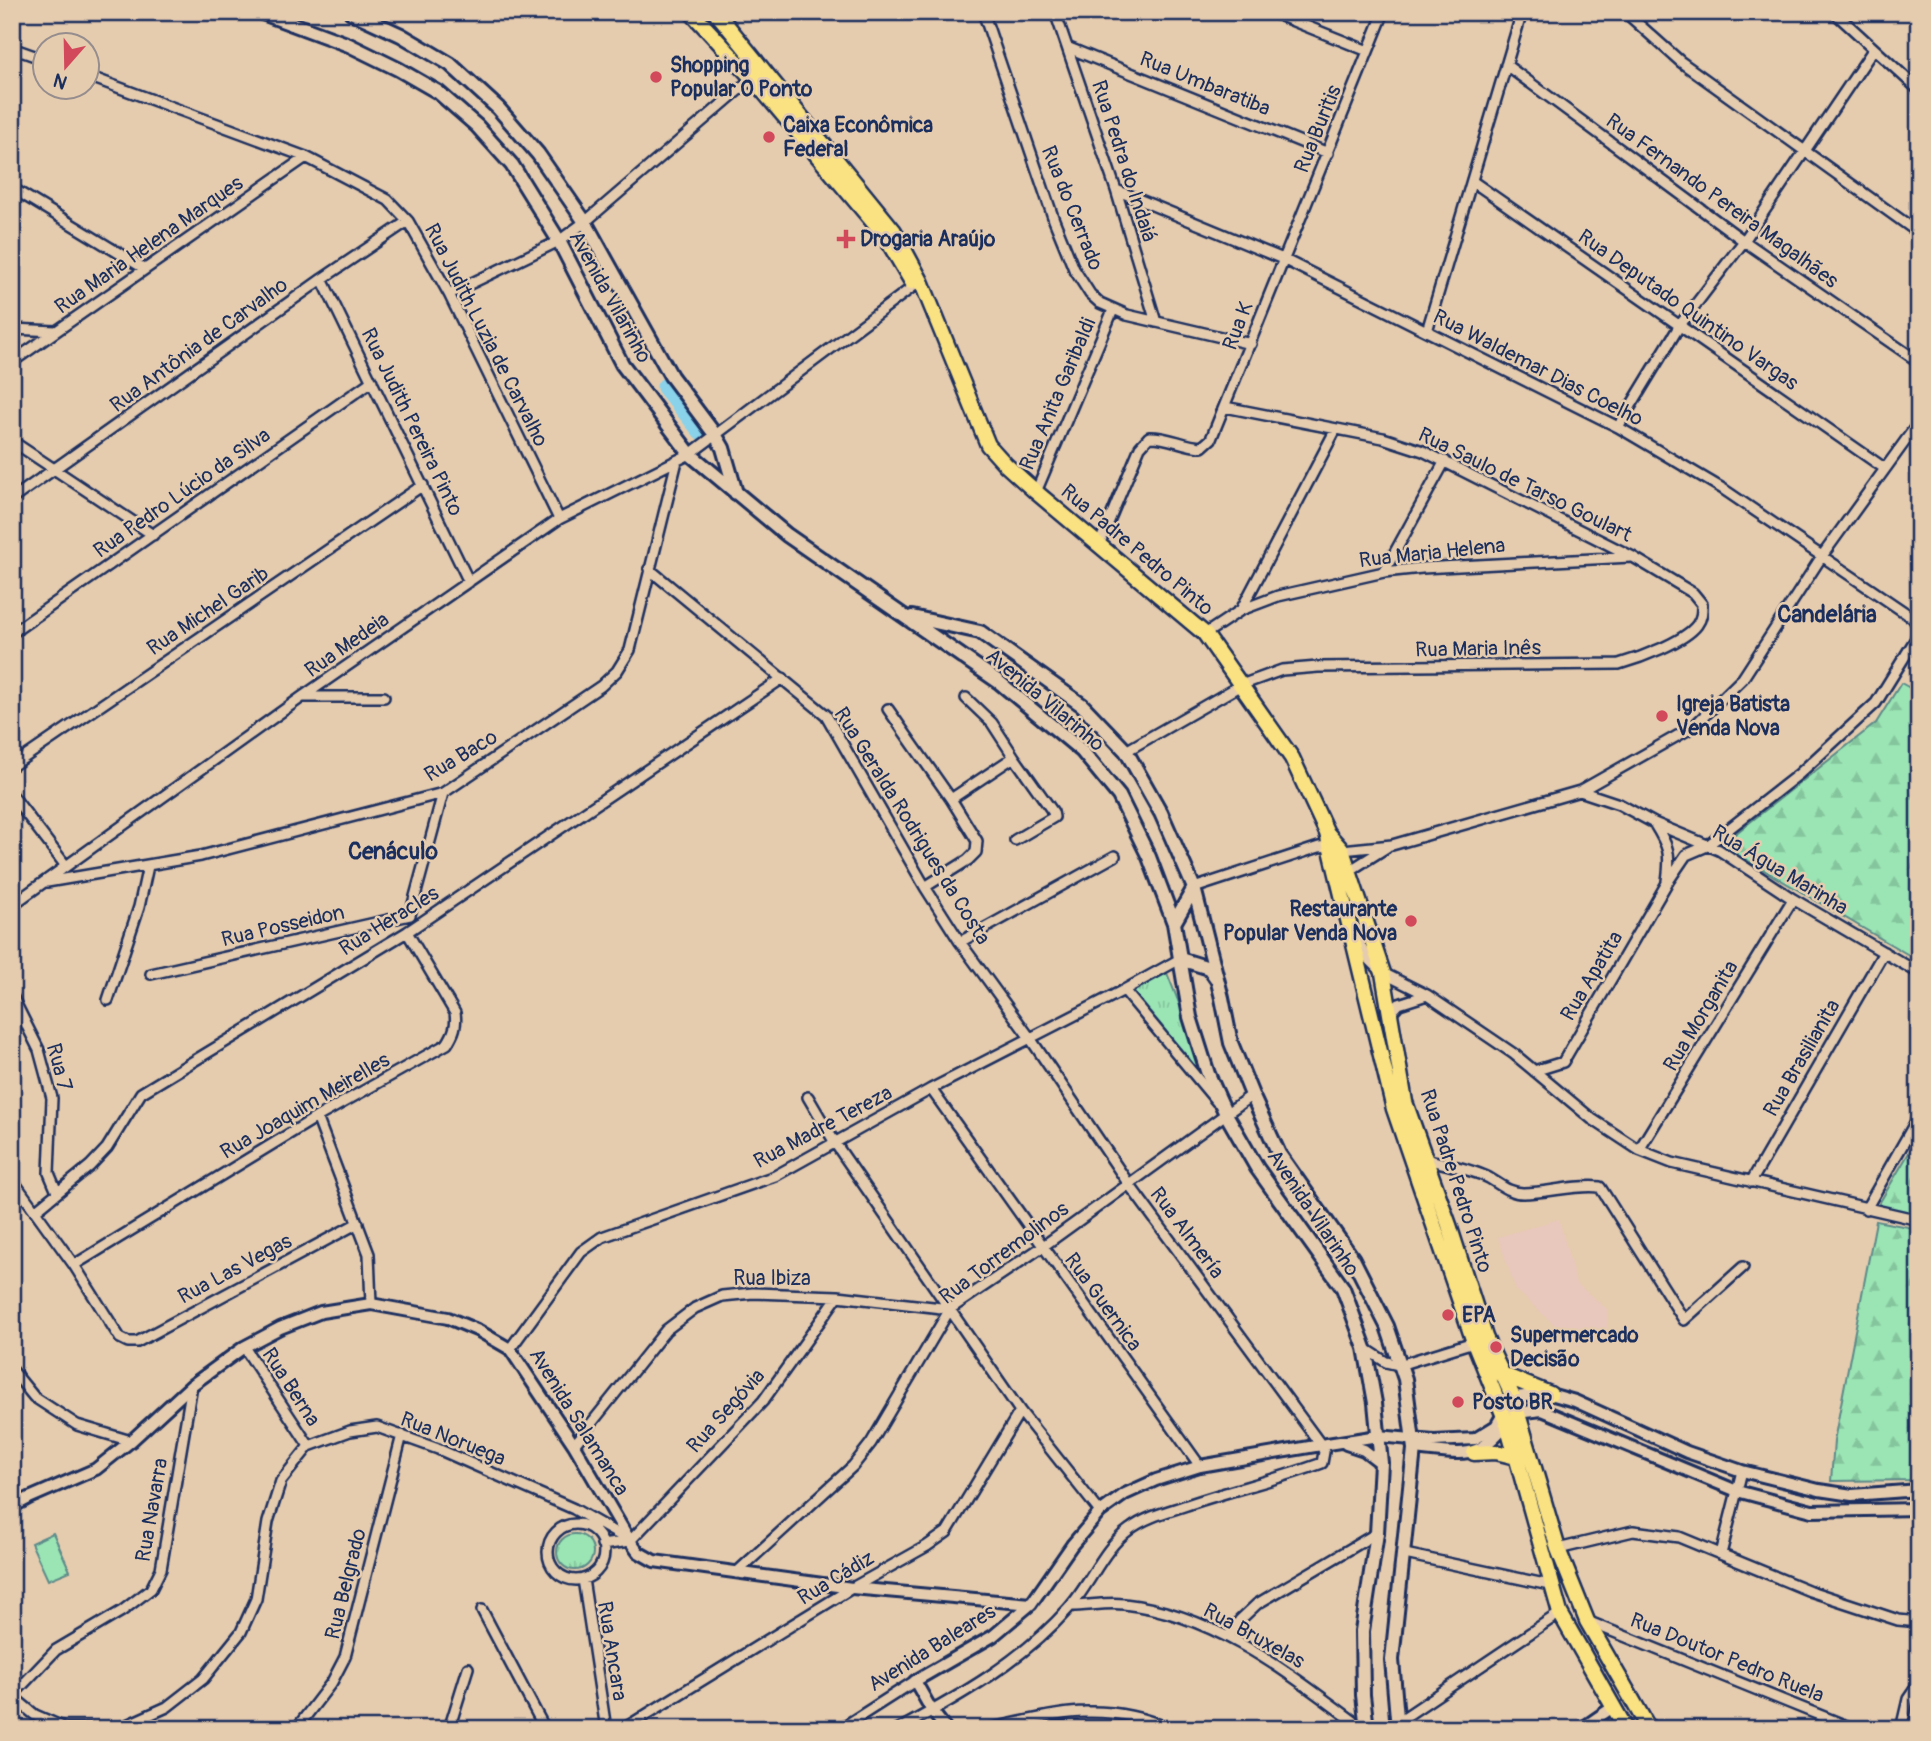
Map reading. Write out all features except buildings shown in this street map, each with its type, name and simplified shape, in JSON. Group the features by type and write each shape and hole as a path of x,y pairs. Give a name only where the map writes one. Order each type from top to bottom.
{"highway":[{"name":"Rua Padre Pedro Pinto","path":"691,12 757,74"},
{"name":"Rua Padre Pedro Pinto","path":"716,12 757,74 885,236 917,283 927,299 988,445 1006,466 1205,634 1292,758 1333,843 1383,973 1405,1102 1449,1225 1479,1340 1513,1397 1509,1418 1516,1457 1560,1613 1626,1729"},
{"name":"Rua Padre Pedro Pinto","path":"1344,874 1348,927 1394,1109 1587,1621 1649,1729"},
{"path":"1499,1373 1550,1394"},
{"path":"1474,1453 1496,1452 1516,1457"}],"main road":[{"name":"Avenida Vilarinho","path":"260,12 349,45 398,69 438,92 477,126 512,165 559,241 622,364 690,454 787,536 999,682 1082,751 1119,796 1149,857 1174,923 1191,1017 1208,1074 1226,1114 1257,1168 1343,1288 1365,1348 1375,1403 1381,1463 1377,1533 1362,1631 1366,1729"},
{"name":"Avenida Vilarinho","path":"351,12 401,35 450,64 498,107 538,153 584,222 671,376 719,442 737,494"},
{"name":"Avenida Vilarinho","path":"901,614 980,632 1082,705 1126,751 1161,813 1194,888 1223,998 1231,1043 1252,1095 1279,1154 1353,1259 1387,1326 1405,1379 1413,1444 1405,1554 1392,1660 1397,1726"},
{"path":"1174,923 1194,888"},
{"path":"1180,959 1212,970 1223,998"}],"street":[{"name":"Rua do Cerrado","path":"983,12 1054,220 1074,269 1090,295 1113,310 1251,344"},
{"name":"Rua Pedra do Indaiá","path":"1055,12 1116,190 1156,322"},
{"path":"1271,12 1368,51"},
{"name":"Rua Buritis","path":"1283,259 1384,12"},
{"path":"1427,331 1522,12"},
{"path":"1625,12 1681,62 1919,233"},
{"path":"1834,12 1919,90"},
{"path":"12,48 32,55"},
{"name":"Rua Umbaratiba","path":"1069,48 1328,153"},
{"path":"1618,427 1680,325 1744,241 1873,50"},
{"name":"Rua Fernando Pereira Magalhães","path":"1506,65 1744,241 1919,362"},
{"path":"449,294 559,241 757,74"},
{"name":"Rua Judith Luzia de Carvalho","path":"102,81 306,157 388,200 408,221 449,294 559,519"},
{"name":"Rua Maria Helena Marques","path":"12,362 306,157"},
{"name":"Rua Deputado Quintino Vargas","path":"1472,181 1884,468"},
{"path":"12,188 145,269"},
{"name":"Rua Waldemar Dias Coelho","path":"1116,190 1283,259 1618,427 1723,489 1913,618 1918,625"},
{"name":"Rua Antônia de Carvalho","path":"12,499 408,221"},
{"name":"Rua K","path":"1099,545 1140,447 1149,437 1161,436 1190,446 1202,447 1211,439 1283,259"},
{"name":"Rua Judith Pereira Pinto","path":"322,279 469,582"},
{"name":"Rua Medeia","path":"12,905 302,697 559,519 719,442 917,283"},
{"name":"Rua Anita Garibaldi","path":"1036,492 1113,310"},
{"path":"12,329 56,331"},
{"name":"Rua Pedro Lúcio da Silva","path":"12,633 372,382"},
{"name":"Rua Saulo de Tarso Goulart","path":"1225,407 1383,439 1445,461 1633,557 1693,593 1702,604 1702,616"},
{"path":"1344,874 1392,845 1580,791 1693,727 1743,678 1822,556 1919,422"},
{"path":"1241,610 1336,429"},
{"path":"12,441 153,535"},
{"name":"Rua Baco","path":"46,882 201,856 443,793 601,686 617,671 630,650 677,461"},
{"path":"1384,572 1445,461"},
{"name":"Rua Michel Garib","path":"12,766 423,485"},
{"name":"Rua Maria Helena","path":"1205,634 1241,610 1278,596 1384,572 1633,557"},
{"name":"Rua Geralda Rodrigues da Costa","path":"649,569 826,715 925,887 960,942 1030,1038"},
{"name":"Rua Maria Inês","path":"1126,751 1241,685 1282,670 1318,667 1619,664 1647,656 1674,641 1695,627 1702,616"},
{"name":"Rua Apatita","path":"1534,1071 1563,1062 1686,855 1707,846 1799,774 1876,703 1915,640 1918,625"},
{"name":"Rua Heracles","path":"35,1211 90,1166 107,1148 141,1093 420,924 783,678"},
{"path":"302,697 384,697"},
{"path":"966,698 992,723 1054,812 1054,817 1015,840"},
{"path":"888,709 951,799 976,841 976,852 968,860 925,887"},
{"path":"951,799 1014,757"},
{"name":"Rua Água Marinha","path":"1580,791 1619,804 1654,823 1719,850 1793,899 1919,973"},
{"path":"420,924 410,915 443,793"},
{"path":"12,795 66,866"},
{"name":"Rua Apatita","path":"1654,823 1668,846 1667,883"},
{"path":"1194,888 1333,843 1392,845"},
{"path":"960,942 1115,856"},
{"path":"108,1000 139,907 148,866"},
{"name":"Rua Morganita","path":"1639,1150 1793,899"},
{"name":"Rua Posseidon","path":"151,974 410,915"},
{"path":"1348,927 1369,959 1383,973 1427,995 1514,1054 1592,1119 1639,1150 1672,1163 1919,1220"},
{"name":"Rua Joaquim Meirelles","path":"74,1265 317,1117 447,1044 454,1034 454,1013 407,932"},
{"name":"Rua Brasilianita","path":"1751,1182 1884,952"},
{"name":"Rua Madre Tereza","path":"510,1349 581,1252 602,1237 775,1176 931,1089 1180,959"},
{"path":"1124,990 1226,1114"},
{"path":"1390,1014 1399,1004 1427,995"},
{"name":"Rua 7","path":"12,996 40,1051 52,1098 50,1173 57,1192"},
{"name":"Rua Almería","path":"1030,1038 1128,1183 1321,1445"},
{"name":"Rua Guernica","path":"931,1089 1200,1466"},
{"name":"Rua Torremolinos","path":"736,1573 853,1466 871,1443 950,1309 1042,1247 1252,1095"},
{"path":"808,1097 835,1143 1020,1411 1100,1512"},
{"path":"1866,1209 1919,1116"},
{"path":"317,1117 369,1254 372,1304"},
{"path":"1426,1159 1488,1178 1511,1191 1523,1193 1600,1187 1684,1320 1744,1267"},
{"path":"12,1180 74,1265"},
{"name":"Rua Las Vegas","path":"74,1265 120,1338 137,1342 358,1223"},
{"name":"Rua Ibiza","path":"574,1444 666,1330 695,1308 722,1296 753,1293 838,1296 950,1309"},
{"name":"Rua Segóvia","path":"629,1541 763,1401 838,1296"},
{"name":"Avenida Salamanca","path":"12,1507 96,1469 192,1385 244,1347 280,1328 321,1312 372,1304 448,1318 479,1331 510,1349 574,1444 629,1541 638,1552 654,1561 852,1588 1031,1604"},
{"path":"1365,1348 1374,1356 1399,1365 1479,1340"},
{"name":"Rua Berna","path":"244,1347 309,1446"},
{"path":"12,1370 34,1397 77,1424 131,1441"},
{"name":"Rua Navarra","path":"12,1696 56,1650 122,1611 151,1589 161,1569 192,1385"},
{"path":"1513,1397 1550,1394 1575,1401 1687,1452 1742,1471 1819,1490 1852,1495 1919,1490"},
{"path":"1474,1453 1495,1438 1509,1418 1542,1410 1737,1491 1812,1511 1919,1509"},
{"name":"Rua Cádiz","path":"623,1729 947,1532 1020,1411"},
{"name":"Avenida Baleares","path":"1413,1444 1475,1439 1509,1418"},
{"name":"Rua Noruega","path":"309,1446 349,1431 377,1427 402,1435 574,1509 629,1541"},
{"name":"Rua Belgrado","path":"296,1729 332,1682 345,1657 402,1435"},
{"name":"Avenida Baleares","path":"840,1729 993,1636 1031,1604 1072,1545 1100,1512 1125,1494 1156,1480 1200,1466 1378,1436 1474,1453"},
{"name":"Avenida Baleares","path":"1340,1443 1364,1450 1381,1463"},
{"path":"899,1729 932,1712 1022,1654 1071,1606 1105,1554 1142,1520 1322,1462 1324,1452 1321,1445"},
{"path":"12,1696 35,1716 65,1728 120,1728 167,1707 203,1679 241,1632 256,1599 268,1522 281,1481 309,1446"},
{"path":"1721,1553 1742,1471"},
{"path":"574,1509 576,1525"},
{"path":"576,1525 592,1530 602,1545 602,1562 591,1576 583,1579 574,1580 556,1573 548,1556 552,1538 558,1531 576,1525"},
{"path":"1558,1549 1633,1531 1679,1537 1810,1591 1898,1620 1919,1622"},
{"path":"1228,1637 1240,1620 1257,1604 1377,1533"},
{"path":"602,1545 629,1541"},
{"path":"1405,1554 1554,1586"},
{"name":"Rua Ancara","path":"583,1579 606,1729"},
{"name":"Rua Bruxelas","path":"1071,1606 1124,1604 1182,1616 1272,1661 1366,1729"},
{"path":"482,1610 545,1729"},
{"path":"1380,1729 1397,1726 1560,1613"},
{"name":"Rua Doutor Pedro Ruela","path":"1587,1621 1854,1729"},
{"path":"449,1729 468,1668"},
{"path":"915,1681 932,1712 946,1729"},
{"path":"1901,1729 1908,1699 1919,1683"},
{"path":"1581,1729 1613,1707"},
{"path":"987,1729 1083,1711 1120,1714 1170,1729"}],"shaded area":[{"path":"1559,1219 1576,1283 1607,1309 1607,1342 1577,1345 1516,1290 1498,1237"}],"green space":[{"path":"1901,683 1919,693 1919,961 1721,845 1876,723"},
{"path":"1167,973 1218,1101 1129,991"},
{"path":"1919,1136 1919,1215 1877,1207"},
{"path":"1876,1221 1919,1229 1919,1480 1831,1481 1834,1441"},
{"path":"53,1533 70,1571 48,1580 31,1543"},
{"path":"575,1534 588,1539 593,1552 588,1565 575,1570 562,1565 557,1552 562,1539"}],"waterway":[{"path":"666,387 702,431"}],"place":[{"name":"Shopping Popular O Ponto","path":"656,77"},
{"name":"Caixa Econômica Federal","path":"769,137"},
{"name":"Drogaria Araújo","path":"846,239"},
{"name":"Igreja Batista Venda Nova","path":"1662,716"},
{"name":"Restaurante Popular Venda Nova","path":"1411,921"},
{"name":"EPA","path":"1448,1315"},
{"name":"Supermercado Decisão","path":"1496,1347"},
{"name":"Posto BR","path":"1458,1402"}],"district":[{"name":"Candelária","path":"1827,614"},
{"name":"Cenáculo","path":"393,851"}]}
